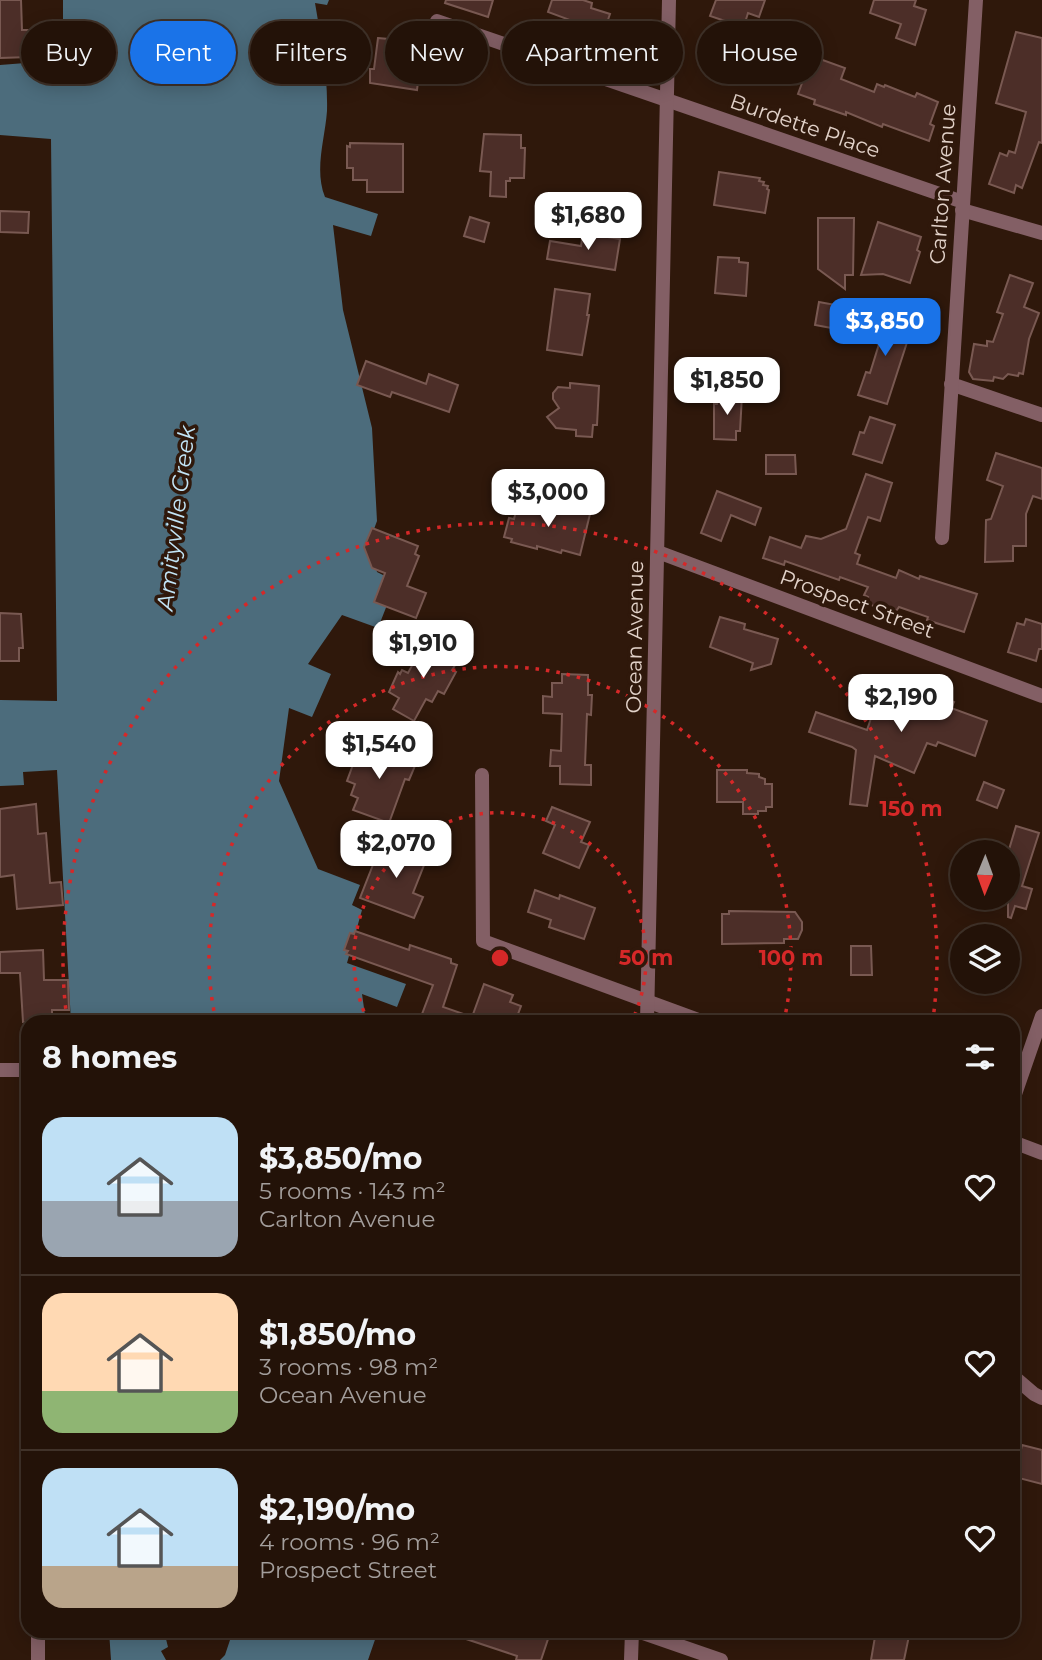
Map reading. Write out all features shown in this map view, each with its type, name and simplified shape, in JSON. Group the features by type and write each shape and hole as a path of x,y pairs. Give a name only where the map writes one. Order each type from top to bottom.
{"street":[{"name":"Ocean Avenue","path":"647,1015 669,0"},
{"name":"Carlton Avenue","path":"942,538 976,0"},
{"name":"Burdette Place","path":"488,39 1042,233"},
{"path":"951,384 1042,415"},
{"name":"Prospect Street","path":"658,552 1042,696"},
{"path":"482,775 482,941 686,1015"},
{"path":"1020,1080 1042,1016"},
{"path":"0,1070 21,1070"},
{"path":"1020,1145 1042,1153"},
{"path":"1020,1382 1042,1398"},
{"path":"38,1638 38,1660"},
{"path":"631,1660 633,1638"},
{"path":"655,1638 721,1660"}],"water":[{"name":"Amityville Creek","path":"63,0 329,0 327,5 315,3 318,21 250,21 250,84 326,84 327,111 320,165 325,197 378,214 371,236 333,225 343,310 372,428 377,521 370,540 377,572 387,577 387,605 378,628 342,615 308,664 331,674 312,717 289,708 279,781 318,869 360,885 352,905 362,910 347,963 406,984 397,1007 362,994 365,1015 71,1015 57,770 23,772 24,785 0,786 0,700 57,701 51,139 0,135 0,65 21,63 21,84 116,84 116,21 63,21"},
{"path":"109,1638 166,1638 168,1647 161,1651 166,1660 111,1660"},
{"path":"231,1638 376,1638 368,1660 220,1660 225,1655"}],"building":[{"path":"0,0 21,0 21,57 0,58"},
{"path":"446,0 493,0 488,17 445,3"},
{"path":"552,0 583,0 592,3 591,8 610,14 608,21 570,21 548,12"},
{"path":"716,0 765,0 759,17 748,13 746,21 725,21 710,16"},
{"path":"874,0 916,0 914,6 926,10 915,45 896,38 901,24 870,13"},
{"path":"1016,32 1042,38 1042,143 1039,142 1022,188 1016,185 1014,193 989,184 1000,153 1007,156 1009,151 1015,153 1026,112 996,103"},
{"path":"378,38 385,39 385,84 418,84 417,90 371,83 371,69 374,69"},
{"path":"822,60 845,68 841,79 874,92 877,84 884,87 885,85 915,97 917,93 938,102 930,124 934,126 929,141 883,124 882,127 846,112 846,115 814,104 815,100 798,94 802,84 822,84"},
{"path":"484,134 521,135 521,148 525,148 524,178 510,178 510,181 506,181 506,197 490,196 491,172 480,171"},
{"path":"350,143 403,144 403,192 367,192 367,180 353,180 353,168 347,168 347,146 350,147"},
{"path":"719,172 760,178 759,181 764,182 763,185 768,186 769,190 765,213 714,205"},
{"path":"0,211 29,212 28,233 0,232"},
{"path":"470,217 489,223 484,242 464,236"},
{"path":"818,218 854,218 853,275 845,275 845,289 818,269"},
{"path":"878,222 921,237 917,250 920,252 910,283 883,274 861,275"},
{"path":"583,233 620,239 615,270 547,259 550,241 581,246"},
{"path":"718,257 739,258 739,262 748,263 746,296 715,293"},
{"path":"1010,275 1033,283 1024,307 1039,313 1029,339 1023,374 1008,374 1003,379 994,377 993,381 973,379 969,372 974,344 987,346 987,341 993,342 1003,314 997,312"},
{"path":"555,289 590,294 582,355 547,350"},
{"path":"819,302 841,306 837,329 815,325"},
{"path":"872,317 911,326 887,404 858,395 866,372 870,373 879,344 865,339"},
{"path":"366,361 426,384 429,374 458,385 449,412 392,392 390,397 357,385"},
{"path":"570,383 599,386 597,425 593,425 592,437 576,436 576,430 556,428 547,417 559,408 553,399 553,393 558,387 570,388"},
{"path":"718,394 742,395 740,431 736,431 736,440 714,439 714,404 717,404"},
{"path":"870,417 895,425 882,463 853,454 860,432 864,433"},
{"path":"996,453 1042,468 1042,499 1033,496 1026,514 1026,546 1013,546 1013,561 985,562 986,520 991,519 1003,486 987,480"},
{"path":"766,455 795,455 796,474 766,474"},
{"path":"866,474 892,483 880,521 868,517 855,553 860,555 857,564 896,578 899,570 919,579 920,576 977,594 964,632 899,607 894,614 866,603 868,597 864,595 868,587 785,561 784,565 763,558 770,537 801,548 806,536 821,539 846,529"},
{"path":"717,491 761,508 755,525 731,515 721,541 701,533"},
{"path":"518,504 555,512 556,508 590,514 580,555 537,546 537,549 511,542 512,539 504,537 509,518 514,519"},
{"path":"372,528 418,546 415,554 419,556 407,586 426,593 416,618 374,602 385,573 372,568 364,547"},
{"path":"0,613 21,614 23,648 19,648 19,661 0,661"},
{"path":"720,617 745,624 744,629 778,639 771,664 751,670 753,663 710,647"},
{"path":"1026,619 1042,624 1042,649 1039,649 1036,661 1008,652 1017,623 1024,625"},
{"path":"426,640 459,659 452,670 456,672 444,694 438,691 432,702 426,699 414,721 393,709 399,698 389,692 398,672 400,674 402,670 408,673"},
{"path":"562,674 588,675 588,695 592,695 591,715 587,714 585,765 591,765 591,785 560,784 560,766 550,766 551,750 561,751 562,714 543,713 543,696 552,697 552,683 562,683"},
{"path":"883,683 930,700 934,694 954,702 951,708 987,721 975,756 938,742 936,746 927,743 914,773 875,756 867,806 850,804 856,750 809,732 816,712 867,730"},
{"path":"371,743 417,761 409,780 405,779 389,823 353,810 358,798 351,795 355,784 347,781 358,751 363,753 365,748 369,749"},
{"path":"717,770 747,770 747,773 759,774 759,777 765,779 765,784 772,784 772,807 766,807 766,811 758,811 758,814 743,814 743,802 717,802"},
{"path":"984,782 1004,790 997,808 977,800"},
{"path":"36,804 38,834 46,833 50,883 61,882 63,905 17,909 14,875 0,877 0,809"},
{"path":"552,807 590,822 581,842 589,845 579,868 543,853 555,825 546,821"},
{"path":"1016,826 1039,833 1022,886 1032,889 1026,909 1020,907 1020,840 1012,840"},
{"path":"390,841 428,855 413,893 423,897 414,918 360,898 378,852 385,855"},
{"path":"535,890 559,899 560,895 595,908 584,939 549,927 551,920 528,912"},
{"path":"1008,910 1014,910 1011,918 1008,917"},
{"path":"729,911 795,912 802,922 802,930 798,939 784,939 784,943 722,944 722,914 729,914"},
{"path":"355,931 409,950 410,945 451,959 451,963 457,965 443,1007 466,1015 422,1015 433,985 346,954 348,951 344,950 350,933 354,934"},
{"path":"851,946 871,946 872,975 851,975"},
{"path":"43,950 44,980 68,980 69,1010 52,1010 52,1015 23,1015 20,973 0,973 0,952"},
{"path":"484,984 513,995 510,1002 521,1006 518,1015 473,1015"},
{"path":"1022,1445 1042,1450 1042,1484 1020,1478"},
{"path":"463,1638 548,1639 541,1660 516,1660 517,1656"},
{"path":"875,1638 909,1638 904,1660 871,1660"}]}
